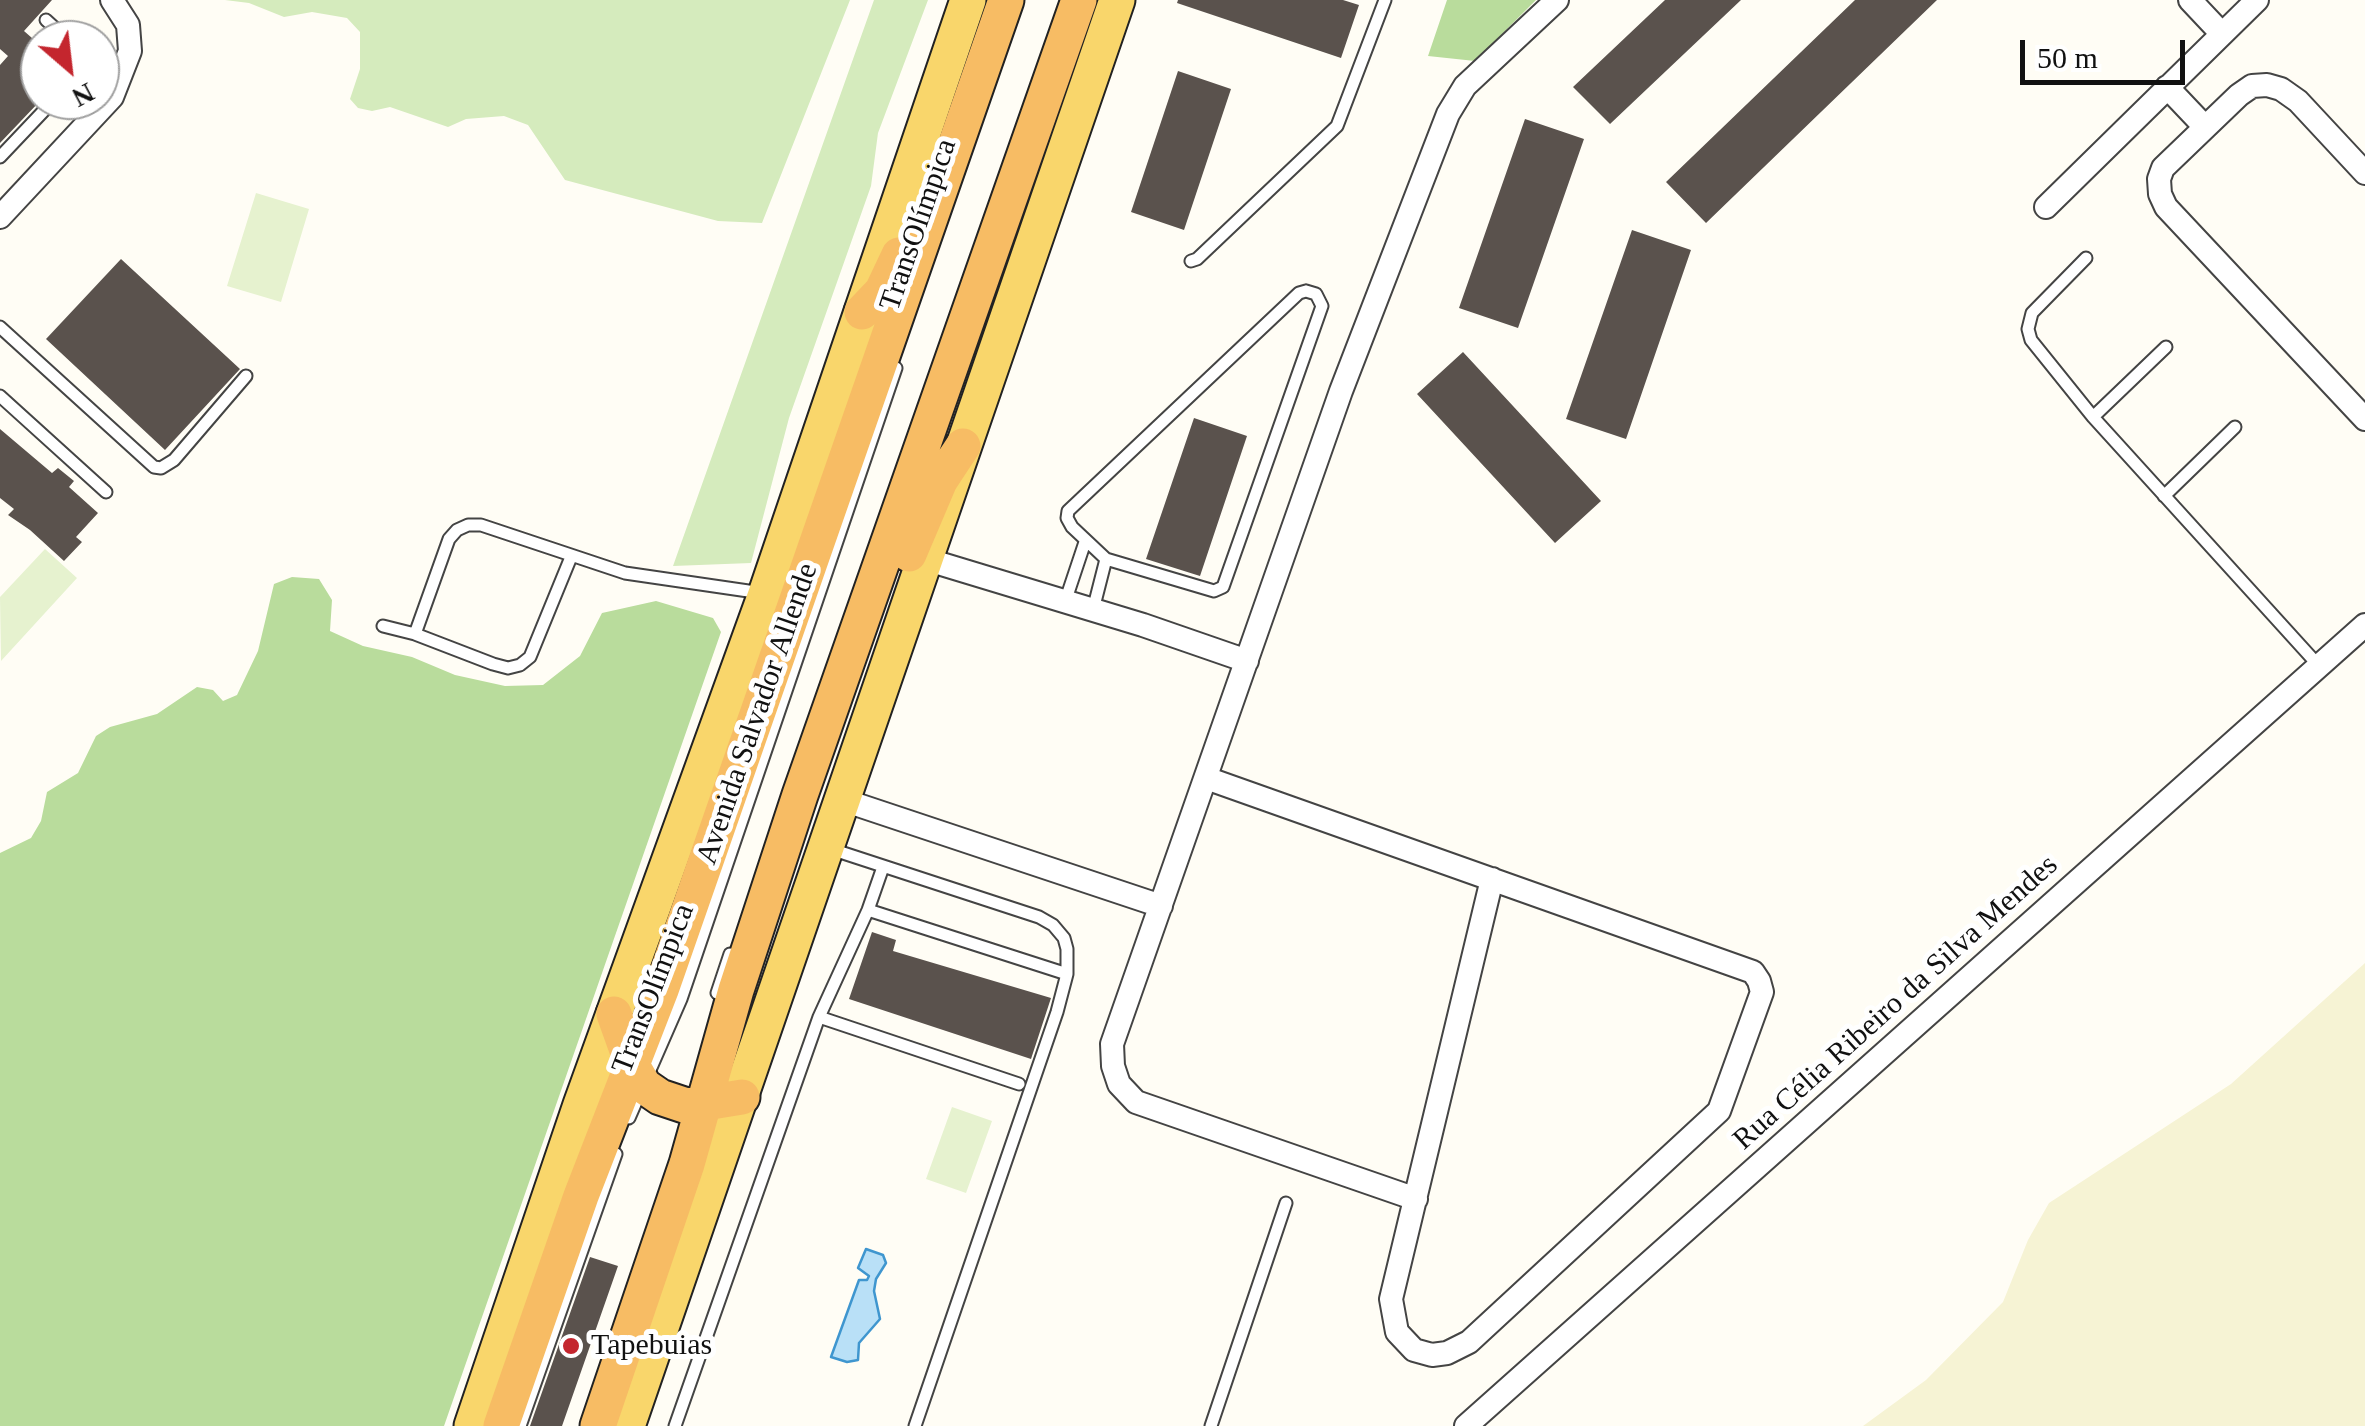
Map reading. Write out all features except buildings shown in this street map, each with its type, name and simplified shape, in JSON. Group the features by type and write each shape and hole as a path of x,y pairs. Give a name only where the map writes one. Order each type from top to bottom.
{"highway":[{"path":"598,1426 692,1106 736,990 800,795 1078,0"},
{"path":"862,312 890,276 978,54 1002,13"},
{"name":"Avenida Salvador Allende","path":"501,1426 581,1196 638,1076 1002,13"},
{"path":"800,795 817,774 940,481 963,446"},
{"path":"614,1014 638,1076 660,1097 692,1106 742,1097"}],"main road":[{"name":"Avenida Salvador Allende","path":"472,1426 614,1014 766,594 968,0"},
{"path":"626,1426 1117,0"}],"street":[{"path":"0,217 112,97 130,51 128,26 112,0"},
{"path":"1416,1199 1136,1102 1127,1096 1112,1066 1112,1044 1342,391 1448,114 1466,86 1557,0"},
{"path":"2190,0 2222,34"},
{"path":"2046,208 2257,0"},
{"path":"2365,173 2282,89 2252,86 2204,126 2163,168 2160,194 2166,207 2365,419"},
{"path":"2167,87 2204,126"},
{"path":"925,560 1247,661"},
{"name":"Rua Célia Ribeiro da Silva Mendes","path":"1466,1426 2365,625"},
{"path":"1206,778 1492,879 1753,972 1762,992 1720,1110 1468,1342 1447,1353 1432,1355 1414,1350 1397,1332 1391,1298 1492,879"},
{"path":"843,800 1161,906"}],"lane":[{"path":"1191,261 1198,259 1337,126 1385,0"},
{"path":"0,158 35,120"},
{"path":"2086,258 2044,298 2028,320 2036,348 2094,418 2319,666"},
{"path":"1300,293 1316,294 1322,306 1222,587 1214,590 1106,559 1085,542 1072,527 1068,512 1300,293"},
{"path":"0,327 154,466 161,468 174,460 246,376"},
{"path":"2094,418 2166,347"},
{"name":"TransOlímpica","path":"520,1426 621,1139 638,1076 681,999 900,358"},
{"path":"0,396 106,492"},
{"path":"773,832 925,396"},
{"path":"2164,496 2235,426"},
{"path":"415,634 449,540 468,525 481,525 625,573 766,594"},
{"path":"1065,602 1085,542"},
{"path":"384,626 493,664 508,668 520,665 530,657 571,557"},
{"path":"1093,610 1106,559"},
{"path":"827,847 1039,917 1053,925 1068,949 1067,974 1057,1012 916,1426"},
{"path":"675,1426 819,1016 868,910 883,866"},
{"path":"868,910 1067,974"},
{"name":"TransOlímpica","path":"713,1010 734,940"},
{"path":"819,1016 1019,1084"},
{"path":"1211,1426 1286,1203"}],"shaded area":[{"path":"2365,963 2365,1426 1863,1426 1926,1380 2003,1302 2028,1240 2049,1203 2231,1084"}],"green space":[{"path":"225,0 850,0 762,223 718,221 565,180 528,125 504,116 466,119 448,127 390,107 372,111 358,108 350,99 360,69 360,32 347,18 312,12 284,17 249,3"},
{"path":"874,0 928,0 878,133 871,186 789,418 751,563 673,566"},
{"path":"1447,0 1536,0 1475,61 1428,56"},
{"path":"256,193 309,209 281,302 227,286"},
{"path":"45,549 77,578 1,661 0,597"},
{"path":"292,577 319,579 332,600 330,631 363,646 412,657 455,675 505,686 543,685 580,656 602,613 656,601 713,618 721,632 444,1426 0,1426 0,853 31,838 41,821 47,792 78,773 96,736 110,727 157,714 197,687 213,690 223,701 237,695 258,651 274,584"},
{"path":"952,1107 992,1121 966,1193 926,1179"}],"water":[{"path":"866,1249 883,1255 886,1263 874,1291 880,1319 859,1343 858,1360 847,1362 831,1357 859,1280 869,1276 858,1268"}],"place":[{"name":"Tapebuias","path":"571,1346"}]}
